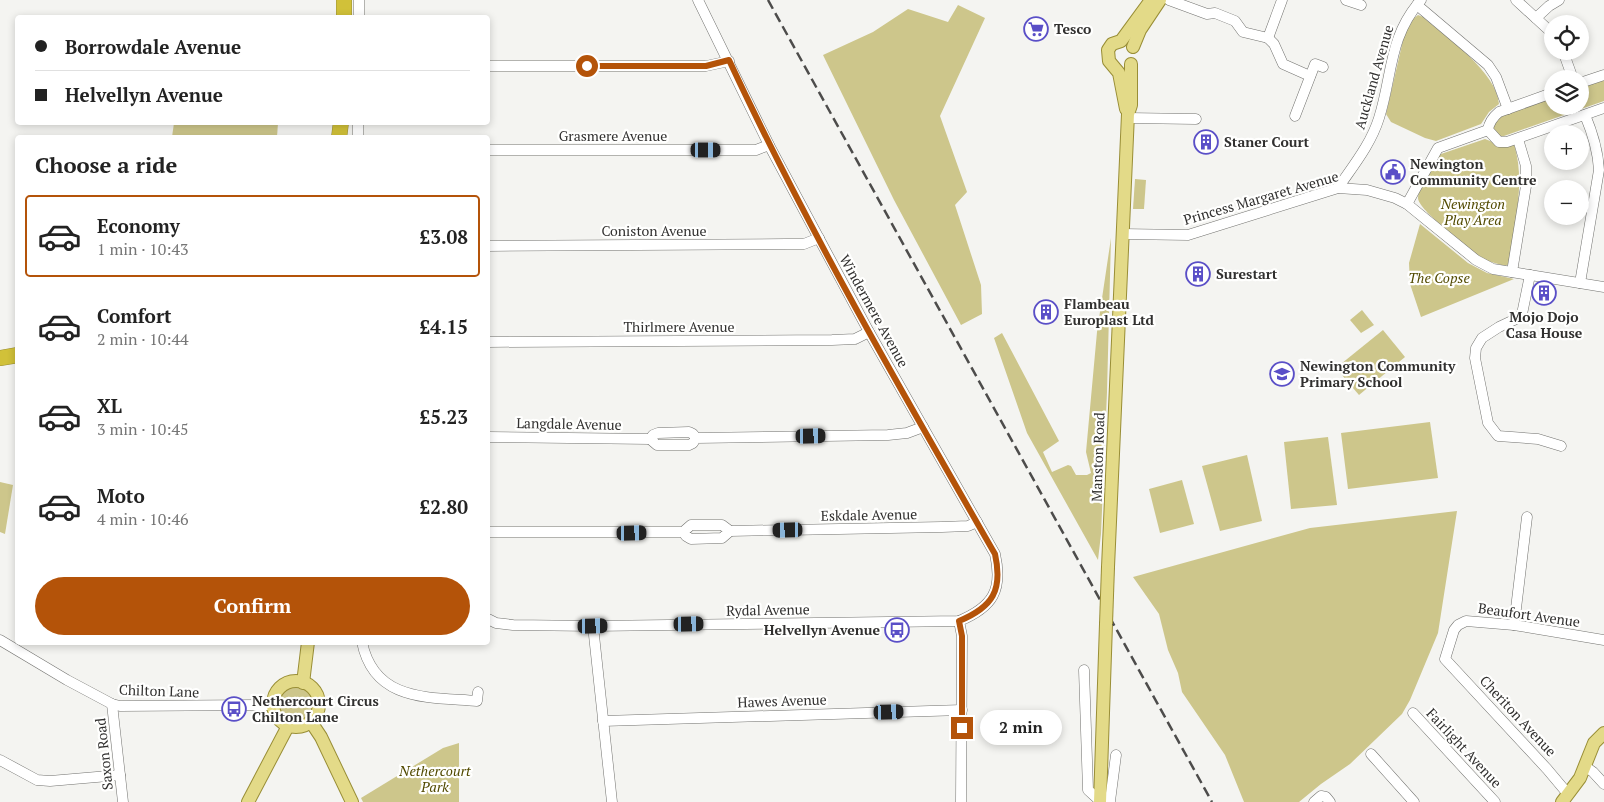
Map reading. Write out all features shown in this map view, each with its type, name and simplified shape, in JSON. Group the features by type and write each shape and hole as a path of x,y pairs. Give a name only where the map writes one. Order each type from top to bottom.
{"highway":[{"path":"344,0 344,15"},
{"path":"0,358 15,356"}],"main road":[{"name":"Manston Road","path":"1128,116 1119,73 1109,61 1108,54 1112,44 1121,41 1151,0"},
{"name":"Manston Road","path":"1100,802 1108,567 1122,234 1128,116 1131,105 1131,64 1135,56 1133,47 1140,30 1160,0"},
{"path":"1121,41 1133,47"},
{"path":"1116,68 1124,68 1131,64"},
{"path":"302,683 308,645"},
{"path":"291,682 302,683 312,688 318,701 316,714 311,722 300,727 288,726 277,718 273,705 274,697 278,690 291,682"},
{"path":"311,722 321,737 352,802"},
{"path":"248,802 288,726"},
{"path":"1565,798 1586,767 1594,743 1604,733"}],"street":[{"path":"359,0 359,15"},
{"name":"Windermere Avenue","path":"698,0 769,145 870,332 995,554 998,579 994,593 982,610 959,621"},
{"path":"1170,0 1206,14 1217,14 1235,21 1243,32 1268,38 1274,44 1282,64 1310,76"},
{"path":"1268,38 1282,0"},
{"path":"1516,0 1544,26"},
{"path":"1536,18 1559,0"},
{"path":"1349,1 1361,6"},
{"path":"1419,2 1488,66 1496,77 1508,109"},
{"name":"Auckland Avenue","path":"1338,188 1372,136 1379,118 1396,43 1408,16 1419,2"},
{"path":"490,66 706,66 729,60"},
{"path":"1295,116 1315,64 1323,67"},
{"path":"1589,80 1604,75"},
{"path":"1488,130 1492,118 1499,112 1544,96"},
{"path":"1589,114 1604,108"},
{"path":"1488,130 1499,142 1508,142 1585,115 1593,133 1598,153 1599,170 1580,283"},
{"path":"1128,116 1196,120"},
{"path":"1406,204 1438,148 1488,130"},
{"path":"1512,272 1526,186 1526,166 1518,139"},
{"name":"Grasmere Avenue","path":"490,150 756,150 769,145"},
{"name":"Princess Margaret Avenue","path":"1122,234 1188,235 1338,188 1367,190 1384,194 1406,204 1476,260 1493,269 1604,288"},
{"name":"Coniston Avenue","path":"490,246 804,244 819,238"},
{"path":"1530,275 1522,314 1482,338 1476,348 1475,358 1488,423 1492,431 1498,436 1538,439 1561,446"},
{"name":"Thirlmere Avenue","path":"490,342 832,340 855,339 870,332"},
{"name":"Langdale Avenue","path":"490,437 650,439 658,445 689,445 696,438 888,435 907,433 923,427"},
{"path":"1514,625 1527,517"},
{"name":"Eskdale Avenue","path":"490,532 683,532 691,525 722,525 730,531 942,527 968,526 977,522"},
{"name":"Rydal Avenue","path":"490,620 496,623 513,625 593,626 959,621"},
{"name":"Beaufort Avenue","path":"1445,659 1454,630 1462,622 1472,620 1604,640"},
{"path":"959,621 962,636 961,802"},
{"path":"593,626 612,802"},
{"name":"Chilton Lane","path":"0,640 67,680 112,704 120,706 273,705"},
{"path":"363,645 366,660 372,669 380,679 392,688 418,696 477,701 478,692"},
{"name":"Cheriton Avenue","path":"1445,659 1547,768 1565,798"},
{"path":"1084,670 1088,790 1100,802 1110,801 1116,755"},
{"name":"Saxon Road","path":"112,704 123,802"},
{"name":"Hawes Avenue","path":"603,721 962,710"},
{"name":"Fairlight Avenue","path":"1413,713 1495,802"},
{"path":"1371,754 1414,802"},
{"path":"0,760 37,780 50,781 120,775"},
{"path":"1586,767 1604,784"},
{"path":"1314,802 1321,796 1326,797 1330,802"}],"green space":[{"path":"958,5 985,18 940,116 967,192 955,205 981,285 982,314 961,325 894,200 823,55 873,32 908,9 948,22"},
{"path":"1418,15 1457,45 1480,68 1490,80 1499,104 1489,112 1481,124 1436,141 1425,138 1391,122 1386,114 1404,36 1413,19"},
{"path":"1604,77 1604,101 1589,106 1589,82"},
{"path":"1544,98 1544,115 1564,115 1504,136 1500,136 1493,129 1496,117"},
{"path":"174,125 278,125 277,135 172,135"},
{"name":"Newington Play Area","path":"1485,139 1498,144 1514,144 1517,159 1519,174 1518,204 1509,264 1505,266 1479,256 1434,219 1420,204 1418,198 1433,164 1441,154"},
{"path":"1135,179 1146,180 1144,209 1133,209"},
{"name":"The Copse","path":"1420,224 1468,263 1487,273 1514,279 1421,317 1410,284 1409,263"},
{"path":"1111,238 1107,392 1101,534 1098,560 1027,433 994,338 1002,333 1059,441 1043,452 1052,472 1068,465 1071,466 1076,475 1091,473 1086,452 1097,332"},
{"path":"1362,310 1374,325 1361,333 1350,320"},
{"path":"1383,330 1405,357 1359,395 1336,368"},
{"path":"1430,422 1438,478 1348,489 1341,433"},
{"path":"1328,437 1337,505 1291,509 1284,442"},
{"path":"1247,455 1262,521 1220,531 1202,466"},
{"path":"1182,480 1194,524 1160,533 1149,489"},
{"path":"0,482 13,485 5,534 0,532"},
{"path":"1457,511 1438,633 1410,700 1402,714 1350,764 1299,802 1244,802 1225,755 1182,692 1178,673 1168,650 1159,614 1133,577 1310,528"},
{"path":"296,687 308,692 313,704 308,716 296,721 284,716 279,704 284,692"},
{"name":"Nethercourt Park","path":"459,743 459,802 363,802 361,798 443,748"}],"railway":[{"path":"768,0 1212,802"}],"place":[{"name":"Tesco","path":"1036,29"},
{"name":"Staner Court","path":"1206,142"},
{"name":"Newington Community Centre","path":"1393,172"},
{"name":"Surestart","path":"1198,274"},
{"name":"Mojo Dojo Casa House","path":"1544,293"},
{"name":"Flambeau Europlast Ltd","path":"1046,312"},
{"name":"Newington Community Primary School","path":"1282,374"},
{"name":"Helvellyn Avenue","path":"897,630"},
{"name":"Nethercourt Circus Chilton Lane","path":"234,709"}],"route":[{"path":"587,66 706,66 716,65 729,60 777,161 870,332 995,554 998,579 990,601 982,610 959,621 962,636 962,728"}]}
